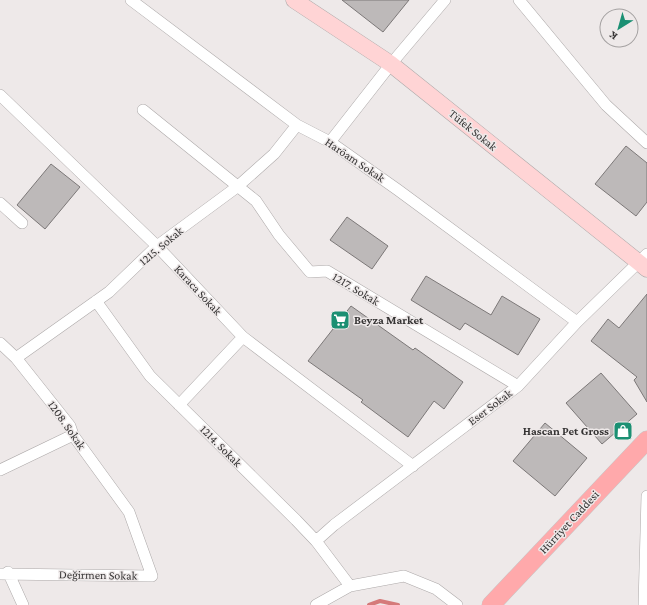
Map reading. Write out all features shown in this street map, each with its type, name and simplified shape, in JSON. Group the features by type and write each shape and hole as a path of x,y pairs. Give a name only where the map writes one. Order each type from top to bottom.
{"main road":[{"name":"Hürriyet Caddesi","path":"491,605 647,440"}],"street":[{"name":"Haröam Sokak","path":"131,0 297,125 330,142 398,190 577,322"},
{"name":"Tüfek Sokak","path":"294,0 391,64 645,262"},
{"path":"330,142 391,64 445,0"},
{"path":"519,0 606,105 647,143"},
{"name":"Karaca Sokak","path":"0,95 157,246 243,337 413,466"},
{"path":"143,110 237,186"},
{"name":"1215. Sokak","path":"16,358 109,292 157,246 237,186 274,154 297,125"},
{"name":"1217. Sokak","path":"237,186 256,201 279,235 310,272 327,271 518,386"},
{"path":"0,203 22,223"},
{"name":"Eser Sokak","path":"316,542 334,525 518,386 577,322 645,262"},
{"name":"1214. Sokak","path":"96,301 150,376 316,542 350,586"},
{"path":"179,405 243,337"},
{"name":"1208. Sokak","path":"0,343 16,358 70,426 73,435 129,512"},
{"path":"0,470 73,435"},
{"path":"644,605 647,496"},
{"name":"Değirmen Sokak","path":"4,573 152,576 129,512"},
{"path":"4,573 23,605"},
{"path":"316,605 350,586 404,576 436,589 457,605"}],"building":[{"path":"342,0 409,0 383,32"},
{"path":"626,146 647,163 647,202 636,216 595,184"},
{"path":"51,164 80,187 45,229 17,205"},
{"path":"347,217 388,246 372,269 330,240"},
{"path":"426,276 491,315 502,296 540,319 518,355 465,323 460,330 411,300"},
{"path":"647,294 647,402 634,380 637,377 591,341 608,319 619,328"},
{"path":"351,306 413,350 415,348 463,382 444,409 434,401 408,437 361,402 363,400 308,361"},
{"path":"601,373 637,414 602,444 566,403"},
{"path":"545,423 587,458 555,496 513,461"}],"waterway":[{"path":"369,605 380,601 398,605"}],"place":[{"name":"Beyza Market","path":"340,320"},
{"name":"Hascan Pet Gross","path":"623,431"}]}
